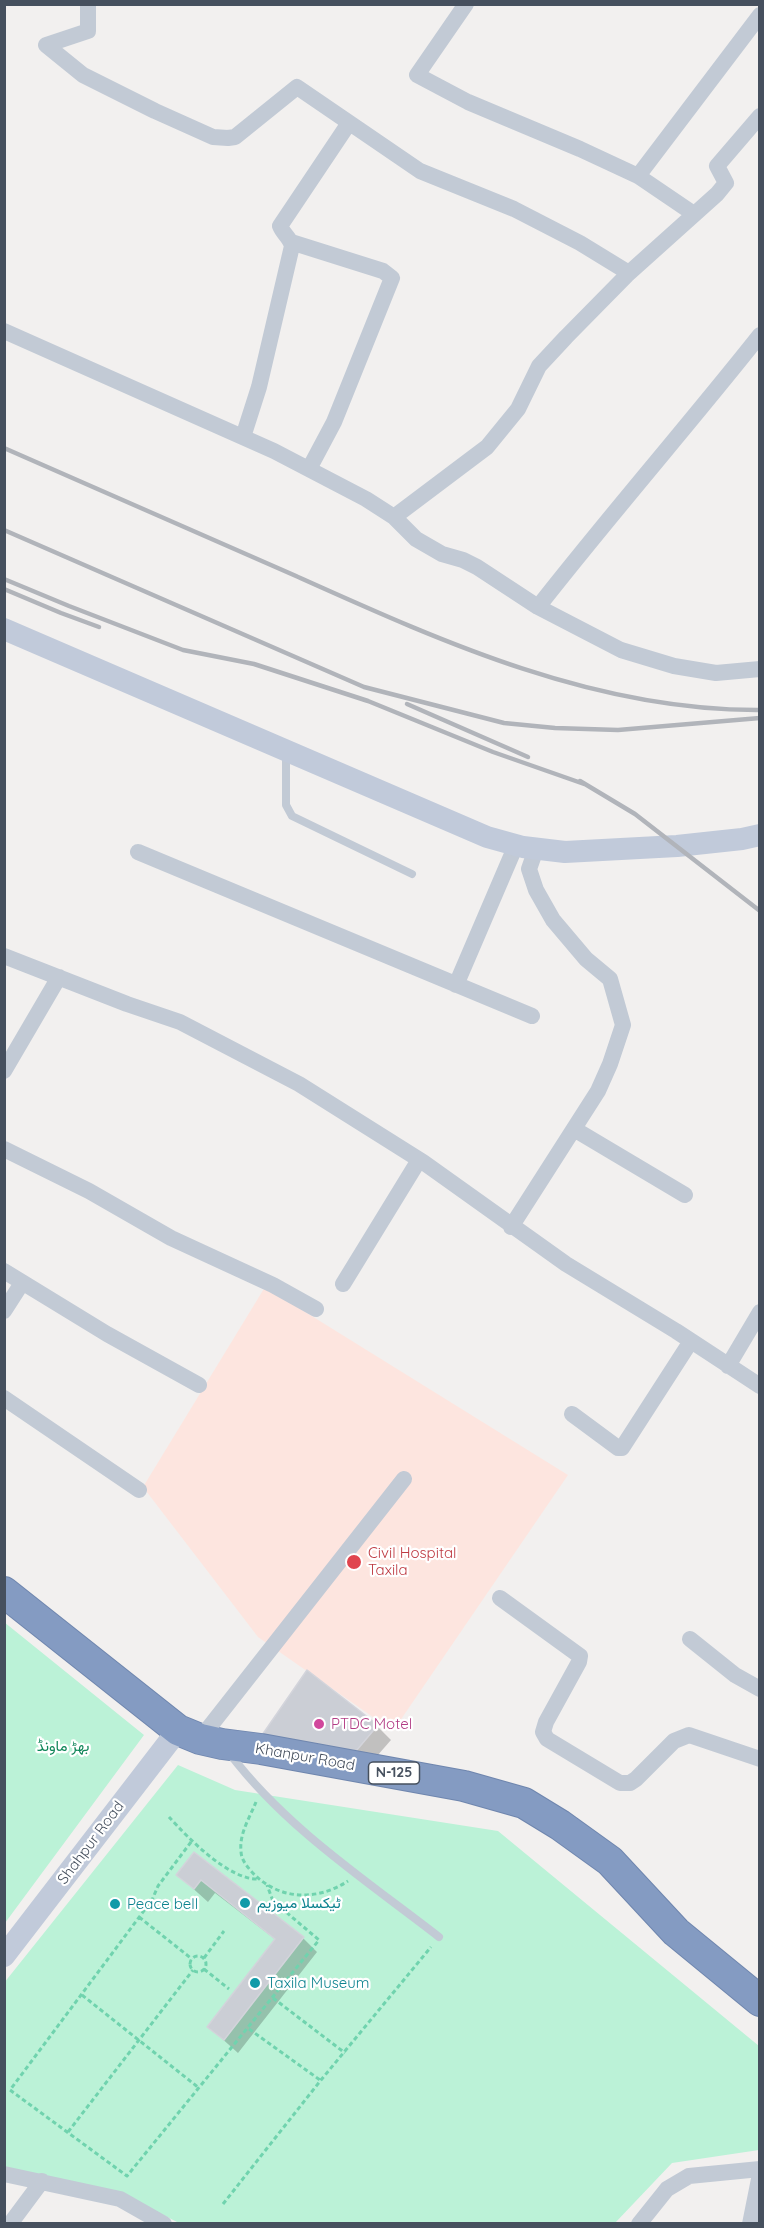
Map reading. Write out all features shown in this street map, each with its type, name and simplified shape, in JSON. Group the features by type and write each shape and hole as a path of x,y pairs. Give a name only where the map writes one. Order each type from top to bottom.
{"highway":[{"path":"4,1592 200,1737"},
{"name":"Khanpur Road","path":"200,1737 464,1786 524,1803 560,1825 610,1861 676,1932 759,2001"}],"street":[{"path":"88,4 88,31 46,45 83,75 155,111 213,137 235,137 297,87 420,171 514,209 580,243 629,273"},
{"path":"466,4 417,75 468,102 638,176 694,214"},
{"path":"638,176 759,15"},
{"path":"394,517 487,447 518,409 539,366 629,273 717,194 726,183 717,166 759,116"},
{"path":"309,469 334,423 392,278 382,271 291,242 280,226 349,123"},
{"path":"243,437 259,387 291,242"},
{"path":"4,331 243,437 309,469 366,499 394,517 416,539 442,554 477,567 538,607 621,650 674,666 716,673 759,669"},
{"path":"538,607 599,529 688,425 759,335"},
{"path":"4,629 487,837 526,847 565,852 677,846 759,835"},
{"path":"456,985 526,847"},
{"path":"512,1227 602,1082 623,1025 610,979 586,959 553,920 536,890 529,869 526,847"},
{"path":"138,852 532,1016"},
{"path":"4,956 180,1022 299,1084 419,1160 566,1264 692,1341 759,1386"},
{"path":"4,1071 59,977"},
{"path":"574,1129 685,1196"},
{"path":"4,1149 89,1191 171,1238 273,1285 316,1309"},
{"path":"343,1284 419,1160"},
{"path":"4,1271 199,1385"},
{"path":"4,1311 22,1282"},
{"path":"728,1366 759,1312"},
{"path":"572,1413 618,1448 622,1448 692,1341"},
{"path":"4,1398 139,1491"},
{"path":"200,1737 404,1479"},
{"path":"500,1598 580,1656 579,1662 546,1722 543,1732 547,1739 620,1783 630,1783 636,1779 674,1742 688,1735 759,1759"},
{"path":"690,1639 735,1675 759,1689"},
{"name":"Shahpur Road","path":"4,1956 200,1737"},
{"path":"639,2223 667,2189 688,2176 759,2171 750,2223"},
{"path":"4,2174 120,2199 164,2223"},
{"path":"10,2223 42,2181"}],"lane":[{"path":"286,750 286,805 292,816 412,874"},
{"path":"200,1737 242,1770 303,1831 439,1937"}],"path":[{"path":"262,1790 241,1841 240,1853 244,1862 258,1879 286,1894 310,1895 340,1886 357,1873"},
{"path":"169,1817 191,1842 239,1876 258,1879"},
{"path":"191,1842 158,1886 152,1900 10,2090 127,2176 320,1940 273,1901 267,1885"},
{"path":"139,1917 192,1959"},
{"path":"204,1958 224,1931"},
{"path":"223,2204 439,1937"},
{"path":"193,1970 190,1962 192,1959 196,1956 204,1958"},
{"path":"204,1958 206,1966 204,1970"},
{"path":"193,1970 196,1972 204,1970"},
{"path":"68,2132 193,1970"},
{"path":"204,1970 229,1989"},
{"path":"82,1995 199,2088"},
{"path":"273,1998 345,2053"},
{"path":"249,2029 321,2080"}],"shaded area":[{"name":"Civil Hospital Taxila","path":"265,1287 568,1475 393,1731 258,1637 143,1487"}],"green space":[{"name":"بھڑ ماونڈ","path":"4,1622 144,1735 5,1923 4,1923"},
{"path":"178,1765 235,1790 498,1831 759,2046 759,2150 672,2163 615,2223 179,2223 118,2192 5,2170 4,1983"}],"building":[{"path":"307,1670 378,1725 356,1751 260,1738"},
{"name":"Taxila Museum","path":"194,1852 304,1937 224,2040 207,2027 275,1939 201,1880 194,1889 176,1875"}],"railway":[{"path":"4,448 407,625 521,668 639,699 699,707 760,710"},
{"path":"4,530 364,687 504,723 555,728 618,730 760,718"},
{"path":"4,579 183,650 254,664 368,701 493,752 587,785"},
{"path":"4,589 99,627"},
{"path":"407,704 528,757"},
{"path":"580,781 635,814 760,911"}],"place":[{"name":"Civil Hospital Taxila","path":"354,1562"},
{"name":"PTDC Motel","path":"319,1724"},
{"name":"ٹیکسلا میوزیم","path":"245,1903"},
{"name":"Peace bell","path":"115,1904"},
{"name":"Taxila Museum","path":"255,1983"}]}
